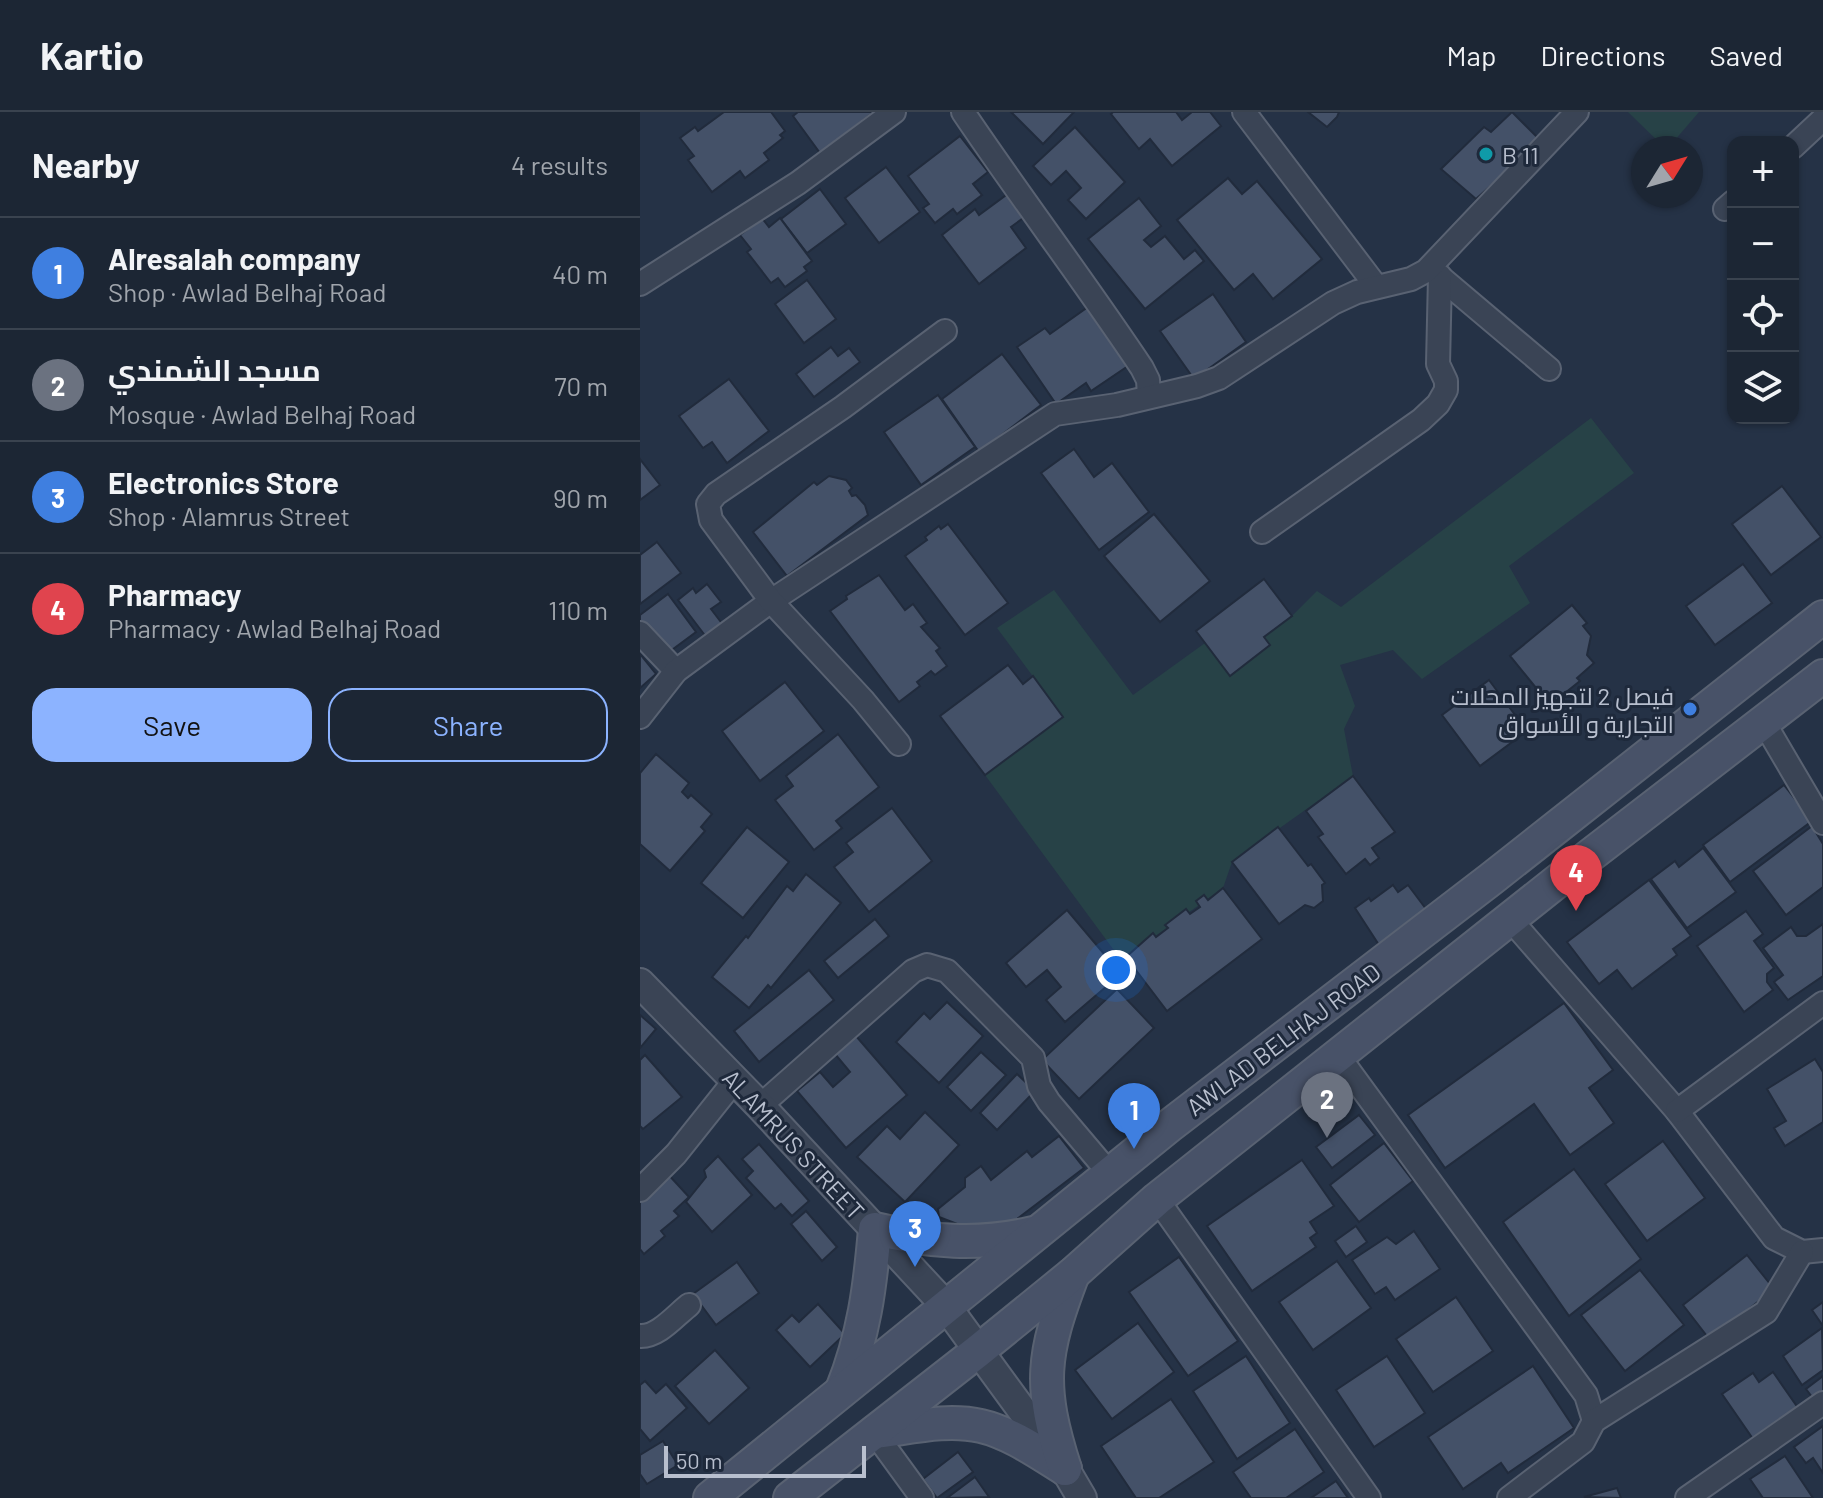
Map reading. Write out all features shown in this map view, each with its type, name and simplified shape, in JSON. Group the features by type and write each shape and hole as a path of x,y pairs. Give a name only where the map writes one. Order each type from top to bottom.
{"main road":[{"name":"AWLAD BELHAJ ROAD","path":"710,1498 1169,1126 1491,879 1823,617"},
{"name":"AWLAD BELHAJ ROAD","path":"790,1498 1074,1273 1157,1199 1823,676"},
{"path":"840,1393 855,1357 866,1317 875,1229 924,1240 975,1242 1002,1240 1039,1231"},
{"path":"1065,1469 1047,1403 1046,1378 1051,1339 1074,1273"},
{"path":"874,1432 947,1423 977,1425 1024,1445 1065,1469"}],"street":[{"path":"640,284 798,183 894,112"},
{"path":"963,112 1013,187 1090,288 1142,368 1148,380 1149,396"},
{"path":"1244,112 1376,286"},
{"path":"640,717 676,671 771,601 1055,414 1117,405 1219,378 1333,303 1376,286 1435,272 1554,121 1577,112"},
{"path":"1799,141 1823,119"},
{"path":"1435,272 1549,369"},
{"path":"1262,532 1421,420 1438,404 1446,390 1446,381 1438,364 1435,272"},
{"path":"899,744 863,700 771,601 711,520 708,504 711,498 945,331"},
{"path":"640,633 676,671"},
{"path":"1763,721 1823,823"},
{"path":"1509,1498 1583,1442 1594,1421 1766,1312 1812,1251 1774,1238 1677,1111 1510,919"},
{"path":"760,1106 913,971 927,965 947,971 1033,1058 1039,1086 1049,1102 1110,1174"},
{"name":"ALAMRUS STREET","path":"640,983 760,1106 946,1306 1065,1469 1082,1498"},
{"path":"1677,1111 1823,1003"},
{"path":"1339,1057 1586,1395 1594,1421"},
{"path":"640,1190 676,1154 735,1080"},
{"path":"1157,1199 1369,1498"},
{"path":"640,1336 656,1332 689,1305"},
{"path":"1687,1498 1823,1403"},
{"path":"874,1432 922,1498"}],"green space":[{"path":"1628,112 1699,112 1678,136 1653,136"},
{"path":"1591,418 1634,473 1509,566 1530,603 1422,679 1393,650 1340,665 1355,706 1344,729 1353,776 1232,862 1223,888 1126,957 1113,949 985,775 1063,717 997,628 1054,590 1133,695 1205,643 1230,675 1269,646 1264,637 1292,616 1317,591 1341,607"}],"building":[{"path":"724,112 771,112 785,131 780,135 783,138 764,153 769,160 745,178 740,171 712,192 688,160 694,156 680,138 695,127 698,131"},
{"path":"798,112 874,112 820,153 793,116"},
{"path":"1011,112 1074,112 1043,144"},
{"path":"1176,112 1182,120 1192,112 1210,112 1221,126 1172,166 1150,139 1139,149 1111,114"},
{"path":"1308,112 1339,112 1327,127"},
{"name":"B 11","path":"1512,112 1539,139 1506,159 1512,173 1499,187 1495,182 1476,199 1441,169 1484,127 1491,132"},
{"path":"1075,127 1125,182 1086,219 1068,200 1081,188 1066,171 1051,185 1033,166"},
{"path":"960,136 988,172 973,184 982,195 957,214 953,209 935,223 923,208 929,204 908,176"},
{"path":"886,167 920,212 879,243 845,198"},
{"path":"1228,178 1242,194 1257,181 1322,259 1273,299 1253,274 1234,290 1177,220"},
{"path":"820,189 846,224 807,253 781,219"},
{"path":"1009,193 1026,216 1011,227 1026,248 979,284 942,235 975,209 979,215"},
{"path":"1139,198 1161,226 1144,240 1151,247 1165,236 1184,259 1195,250 1204,261 1145,309 1088,239"},
{"path":"762,218 769,227 780,218 812,261 804,267 807,271 785,287 778,278 771,283 747,252 751,249 740,235"},
{"path":"807,280 836,319 804,343 775,304"},
{"path":"1213,294 1246,342 1194,379 1160,331"},
{"path":"1088,307 1128,366 1091,391 1086,383 1056,404 1017,347 1045,328 1050,334"},
{"path":"831,347 838,356 849,348 860,362 814,397 796,374"},
{"path":"1002,354 1041,405 979,452 942,399"},
{"path":"729,379 769,431 727,463 712,442 703,448 679,416"},
{"path":"938,395 975,447 921,485 884,432"},
{"path":"1074,449 1094,477 1112,463 1149,512 1099,550 1041,473"},
{"path":"640,459 660,485 640,500"},
{"path":"829,476 846,480 852,488 849,491 852,496 856,495 865,505 868,515 787,576 753,532 814,482 817,485"},
{"path":"1782,486 1821,537 1771,575 1732,524"},
{"path":"1154,514 1210,581 1160,622 1104,556"},
{"path":"948,524 1008,603 965,635 905,556 927,540 925,537 939,526 941,529"},
{"path":"657,542 681,573 640,604 640,555"},
{"path":"1743,564 1772,603 1715,645 1686,606"},
{"path":"879,575 905,610 913,604 927,623 921,627 940,648 936,651 947,666 935,675 931,671 917,682 920,686 899,702 830,611 847,599 846,596"},
{"path":"1264,579 1292,616 1264,637 1270,645 1230,676 1196,631"},
{"path":"707,584 721,602 711,609 727,630 710,642 678,600 693,588 696,593"},
{"path":"668,594 696,632 665,655 640,622 640,615"},
{"path":"1572,605 1587,623 1583,626 1591,636 1587,655 1594,663 1577,678 1580,681 1550,705 1510,656"},
{"path":"640,654 656,674 640,688"},
{"path":"1008,665 1023,684 1033,676 1063,717 985,775 940,716"},
{"path":"1489,680 1527,731 1480,766 1442,715"},
{"path":"785,682 824,731 760,781 722,731"},
{"path":"838,734 879,787 836,821 842,828 814,850 775,800 793,786 786,776"},
{"path":"656,754 689,783 682,792 688,798 691,795 712,814 701,827 705,831 670,871 640,844 640,773"},
{"path":"1353,776 1395,832 1372,848 1379,858 1370,865 1365,859 1346,874 1318,837 1323,834 1306,811"},
{"path":"1784,785 1812,821 1730,882 1703,845"},
{"path":"892,808 932,861 869,912 834,867 853,852 846,843"},
{"path":"1812,826 1823,844 1823,887 1786,915 1753,871"},
{"path":"747,827 789,862 743,918 701,883"},
{"path":"1278,827 1325,883 1322,885 1323,901 1314,908 1305,905 1279,924 1232,862"},
{"path":"1703,848 1736,892 1687,928 1651,879 1675,861 1679,867"},
{"path":"806,874 841,903 771,988 768,985 749,1008 712,977 746,936 748,938 787,886 793,891"},
{"path":"1649,880 1691,936 1673,949 1677,955 1632,989 1617,970 1599,984 1567,942"},
{"path":"1393,885 1398,892 1408,885 1429,913 1381,948 1355,908"},
{"path":"1223,888 1262,939 1167,1011 1126,957 1153,933 1156,937 1168,928 1165,925 1186,909 1190,914 1200,907 1196,901 1204,895 1208,900"},
{"path":"1067,910 1121,974 1065,1022 1046,1000 1061,987 1047,970 1026,987 1006,963"},
{"path":"1746,911 1763,934 1754,941 1774,968 1767,974 1767,982 1773,990 1744,1012 1697,946"},
{"path":"875,919 889,936 838,978 824,961"},
{"path":"1823,924 1823,976 1788,1000 1774,982 1783,975 1763,948 1791,927 1797,936 1806,936"},
{"path":"809,970 834,1000 759,1062 734,1031"},
{"path":"1117,989 1154,1028 1079,1099 1042,1060"},
{"path":"947,1002 983,1036 939,1083 896,1042 924,1013 930,1019"},
{"path":"1564,1003 1613,1070 1589,1088 1614,1123 1570,1155 1534,1104 1445,1168 1408,1115"},
{"path":"640,1015 656,1029 640,1048"},
{"path":"856,1036 907,1095 846,1148 797,1091 820,1072 833,1087 850,1072 835,1054"},
{"path":"981,1052 1006,1075 971,1111 947,1087"},
{"path":"645,1055 682,1097 643,1129 640,1126 640,1060"},
{"path":"1815,1059 1823,1072 1823,1122 1785,1146 1774,1128 1786,1121 1767,1089"},
{"path":"1017,1074 1035,1091 997,1130 980,1113"},
{"path":"925,1112 959,1145 905,1202 857,1157 887,1126 900,1139"},
{"path":"1359,1115 1375,1135 1332,1168 1316,1147"},
{"path":"1059,1136 1084,1168 1004,1229 978,1232 939,1217 938,1209 965,1187 965,1178 981,1166 991,1180 1027,1151 1032,1157"},
{"path":"1663,1141 1705,1198 1647,1241 1605,1184"},
{"path":"1384,1143 1413,1181 1359,1222 1330,1185"},
{"path":"759,1144 809,1201 792,1216 781,1204 775,1209 746,1178 753,1171 742,1159"},
{"path":"718,1156 752,1195 712,1232 686,1202 706,1177 704,1170"},
{"path":"1302,1160 1334,1206 1310,1222 1317,1233 1310,1238 1316,1247 1252,1291 1207,1226"},
{"path":"1574,1169 1641,1259 1569,1316 1503,1222"},
{"path":"666,1172 689,1197 674,1211 679,1216 661,1231 665,1236 644,1254 640,1249 640,1196"},
{"path":"806,1211 837,1247 822,1261 791,1224"},
{"path":"1356,1226 1367,1242 1346,1257 1335,1241"},
{"path":"1414,1231 1440,1269 1395,1300 1386,1287 1375,1294 1352,1260 1387,1237 1396,1244"},
{"path":"1747,1255 1774,1289 1710,1340 1683,1305"},
{"path":"1179,1257 1238,1341 1188,1376 1129,1292"},
{"path":"1337,1261 1371,1308 1313,1350 1279,1302"},
{"path":"737,1262 759,1293 716,1325 693,1294"},
{"path":"1640,1270 1684,1325 1625,1371 1581,1315"},
{"path":"1456,1297 1493,1351 1433,1392 1396,1339"},
{"path":"1823,1302 1823,1326 1812,1310"},
{"path":"818,1304 845,1334 810,1367 776,1330 792,1315 799,1322"},
{"path":"1138,1323 1174,1372 1112,1419 1075,1370"},
{"path":"1822,1328 1823,1370 1802,1385 1783,1356"},
{"path":"715,1350 749,1388 709,1424 675,1386"},
{"path":"1246,1356 1290,1423 1237,1459 1193,1391"},
{"path":"1387,1356 1425,1413 1374,1447 1336,1390"},
{"path":"1533,1366 1574,1428 1508,1473 1501,1463 1463,1489 1428,1437"},
{"path":"1773,1372 1805,1418 1760,1449 1722,1394 1753,1373 1759,1382"},
{"path":"1823,1376 1823,1409 1822,1410 1806,1389"},
{"path":"645,1381 656,1393 666,1384 687,1408 650,1441 640,1429 640,1385"},
{"path":"1171,1399 1214,1462 1159,1498 1136,1498 1101,1446"},
{"path":"1823,1426 1823,1473 1813,1458 1806,1463 1794,1447"},
{"path":"1295,1429 1324,1472 1286,1498 1251,1498 1233,1472"},
{"path":"663,1441 678,1465 647,1484 640,1474 640,1455"},
{"path":"958,1452 973,1472 937,1498 923,1479"},
{"path":"1785,1456 1813,1498 1763,1498 1750,1479"},
{"path":"975,1477 989,1497 947,1498"},
{"path":"1336,1481 1348,1498 1311,1498"},
{"path":"1617,1488 1621,1498 1584,1497"}],"place":[{"name":"B 11","path":"1486,154"},
{"name":"فيصل 2 لتجهيز المحلات التجارية و الأسواق","path":"1690,709"},
{"name":"Pharmacy","path":"1576,911"},
{"name":"مسجد الشمندي","path":"1327,1138"},
{"name":"Alresalah company","path":"1134,1149"},
{"name":"Electronics Store","path":"915,1267"}]}
